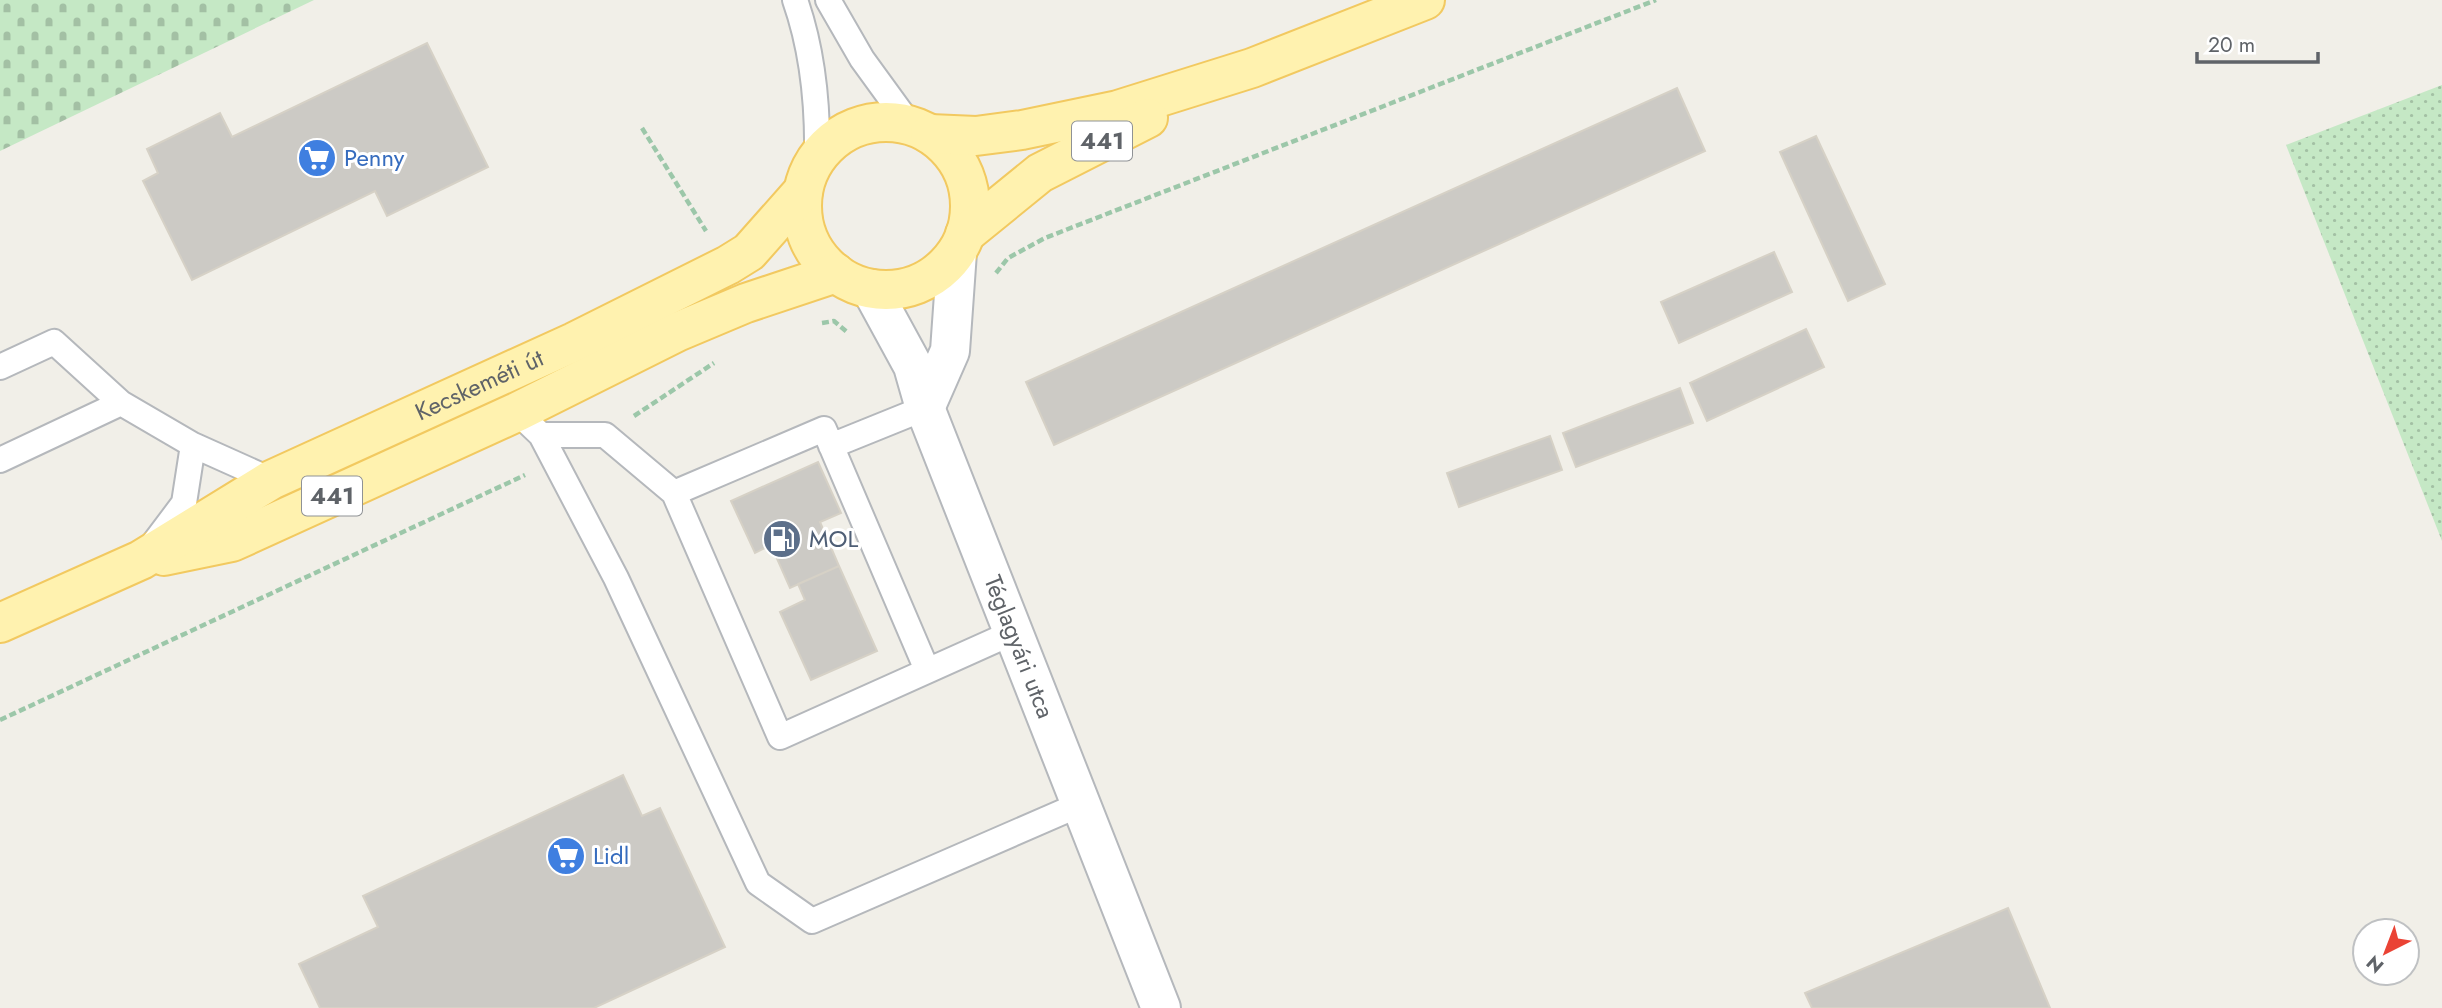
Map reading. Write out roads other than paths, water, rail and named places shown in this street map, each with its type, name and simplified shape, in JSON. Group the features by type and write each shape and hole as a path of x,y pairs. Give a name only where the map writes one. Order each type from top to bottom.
{"main road":[{"name":"Kecskeméti út","path":"0,622 141,560 271,480 574,342 727,265 749,252 810,174 829,144 858,127 893,122 920,130 976,136 1022,130 1118,110 1252,68 1425,0"},
{"name":"Kecskeméti út","path":"810,174 802,209 805,228 822,261 853,283 871,289 910,287 928,279 943,267 961,243 1040,173 1252,68"},
{"path":"920,130 957,161 965,178 970,216 961,243"},
{"name":"Kecskeméti út","path":"141,560 232,542 529,423 677,332 746,303 836,273"}],"street":[{"path":"925,408 950,351 961,243"},
{"name":"Téglagyári utca","path":"871,289 913,366 925,408 1161,1008"}],"lane":[{"path":"795,0 803,23 818,118 810,174"},
{"path":"828,0 862,59 920,130"},
{"path":"0,366 54,342 121,403 193,445 271,480"},
{"path":"0,460 121,403"},
{"path":"831,446 925,408"},
{"path":"529,423 605,435 674,493 780,737 1014,632"},
{"path":"529,423 555,461 616,578 758,883 812,921 1081,804"},
{"path":"674,493 824,429 927,670"},
{"path":"141,560 184,503 193,445"}],"place":[{"name":"Penny","path":"317,158"},
{"name":"MOL","path":"782,539"},
{"name":"Lidl","path":"566,856"}]}
